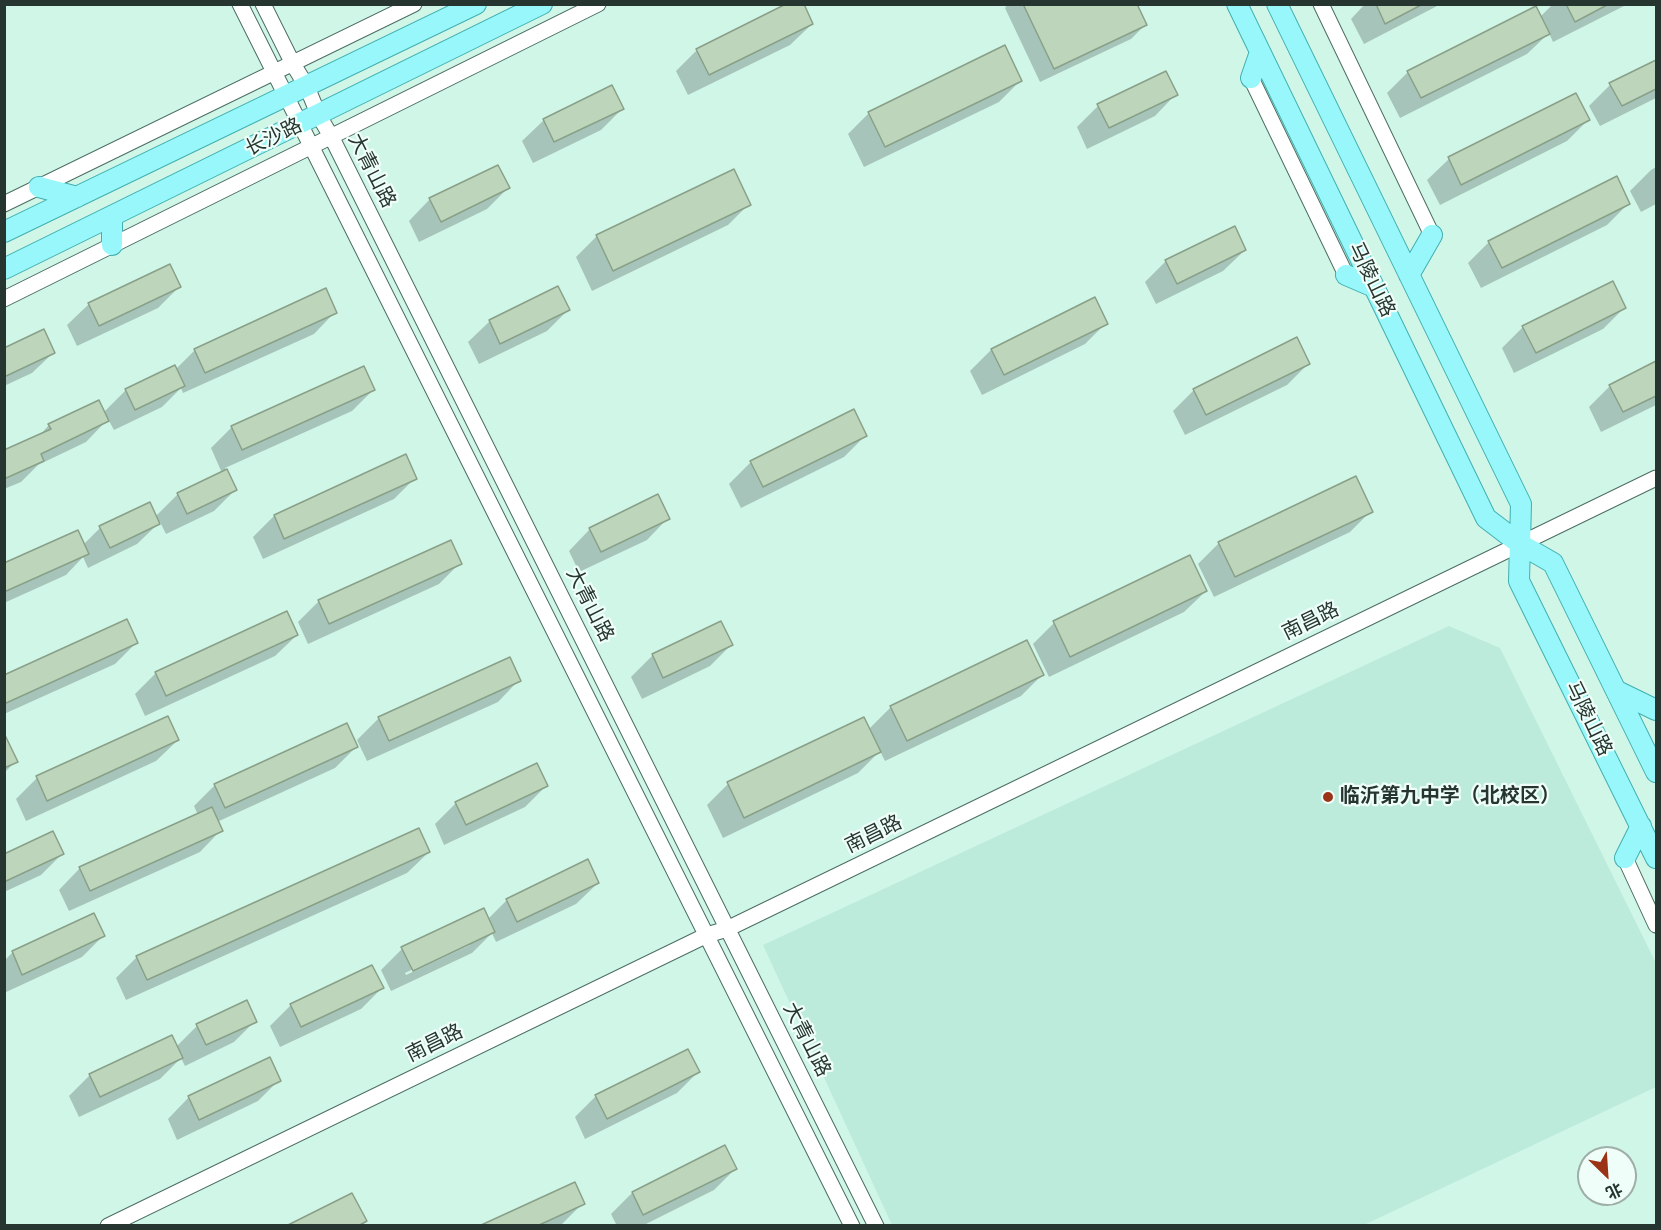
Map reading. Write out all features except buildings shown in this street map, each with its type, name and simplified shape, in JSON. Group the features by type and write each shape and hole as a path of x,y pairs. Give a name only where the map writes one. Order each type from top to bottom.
{"main road":[{"name":"长沙路","path":"4,232 476,4"},
{"name":"长沙路","path":"4,269 319,116 542,4"},
{"name":"马陵山路","path":"1237,4 1486,518 1520,544 1553,563 1656,772"},
{"name":"马陵山路","path":"1277,4 1521,504 1520,580 1656,858"},
{"path":"1251,78 1260,52"},
{"path":"39,187 77,197"},
{"path":"112,216 112,245"},
{"path":"1409,275 1432,235"},
{"path":"1346,275 1374,287"},
{"path":"1617,691 1656,710"},
{"path":"1625,858 1641,826"}],"street":[{"path":"240,4 852,1226"},
{"name":"大青山路","path":"263,4 307,87 319,116 876,1226"},
{"path":"4,204 414,4"},
{"path":"4,299 598,4"},
{"path":"1321,4 1432,235"},
{"path":"1251,78 1346,275"},
{"name":"南昌路","path":"108,1226 707,935 727,929 1656,478"},
{"path":"1625,858 1656,924"}],"shaded area":[{"name":"临沂第九中学（北校区）","path":"1449,626 1500,648 1656,963 1656,1087 1364,1225 892,1225 763,945"}],"place":[{"name":"临沂第九中学（北校区）","path":"1328,797"}]}
